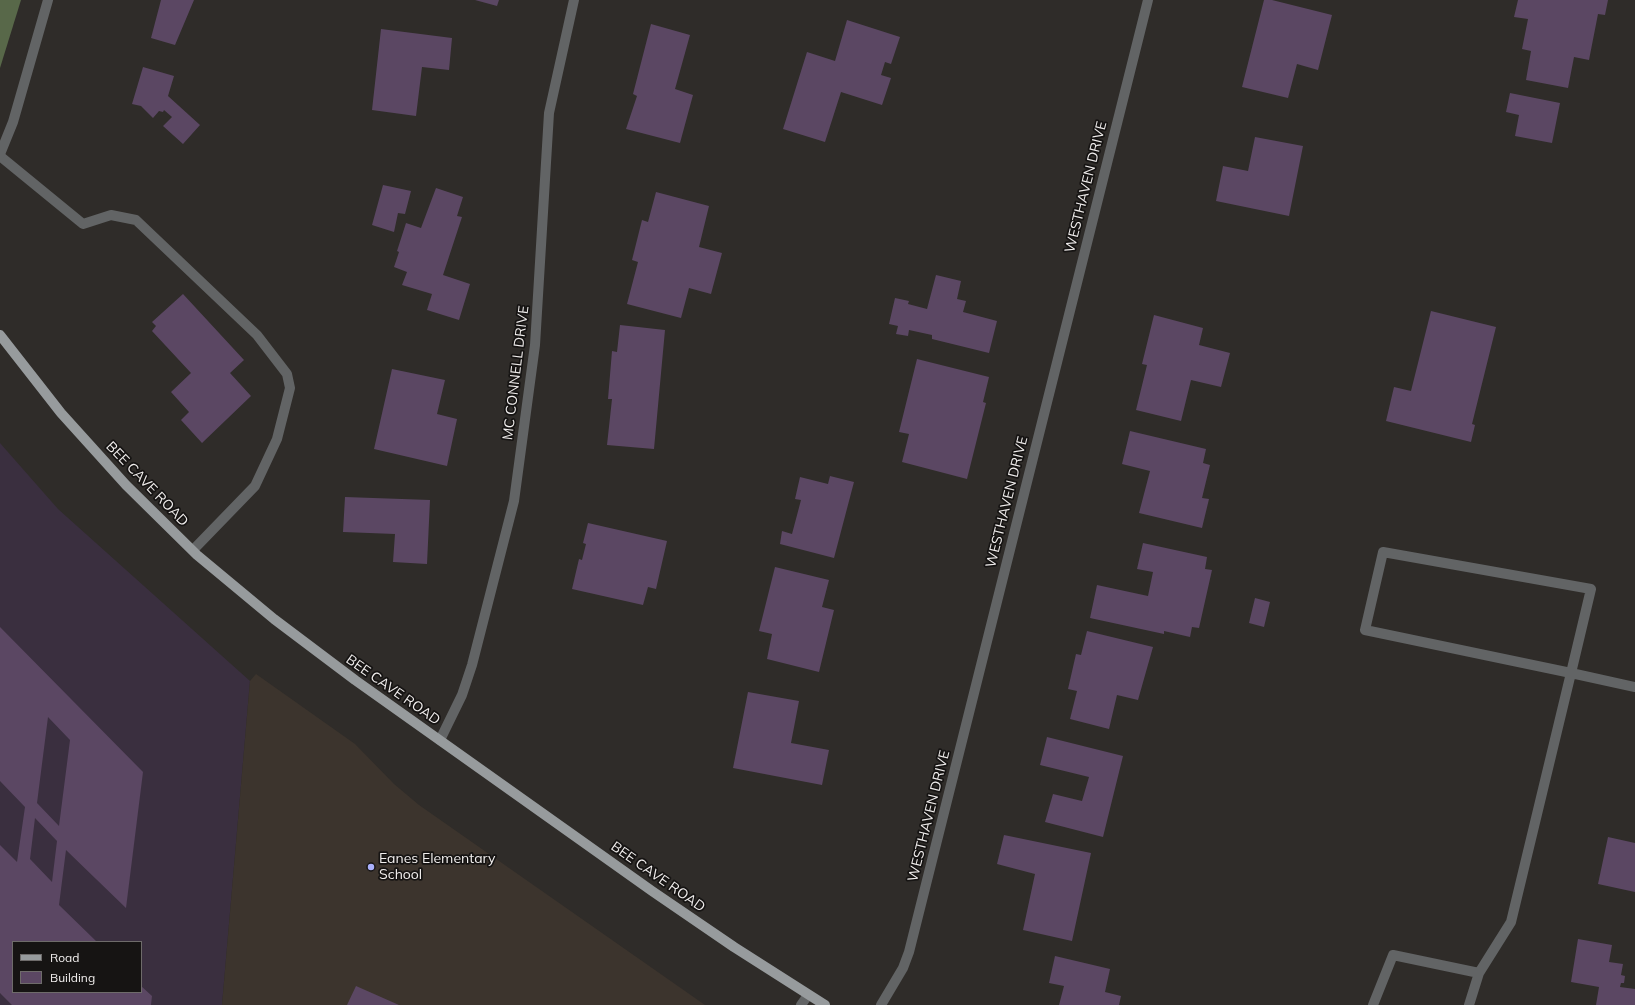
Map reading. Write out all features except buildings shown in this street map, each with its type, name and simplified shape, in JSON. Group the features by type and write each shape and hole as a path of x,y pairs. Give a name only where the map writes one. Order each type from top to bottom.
{"main road":[{"name":"BEE CAVE ROAD","path":"0,335 61,413 161,520 193,550 274,619 355,680 669,903 825,1005"}],"street":[{"path":"48,0 13,122 0,155 83,224 111,215 136,220 257,335 288,374 290,388 277,439 255,486 193,550"},
{"name":"MC CONNELL DRIVE","path":"440,740 462,695 471,670 514,501 535,346 549,113 574,0"},
{"name":"WESTHAVEN DRIVE","path":"881,1005 903,968 909,952 1148,0"},
{"path":"1469,1005 1479,973 1512,922 1571,673 1591,589 1383,552 1365,630 1571,673 1635,687"},
{"path":"1374,1005 1393,955 1479,973"},
{"path":"801,1005 808,995"}],"shaded area":[{"path":"0,443 58,509 250,681 222,1005 0,1005"},
{"name":"Eanes Elementary School","path":"256,674 355,744 394,784 419,805 705,1005 222,1005 250,681"}],"green space":[{"path":"0,0 21,0 0,68"}],"place":[{"name":"Eanes Elementary School","path":"371,867"}]}
